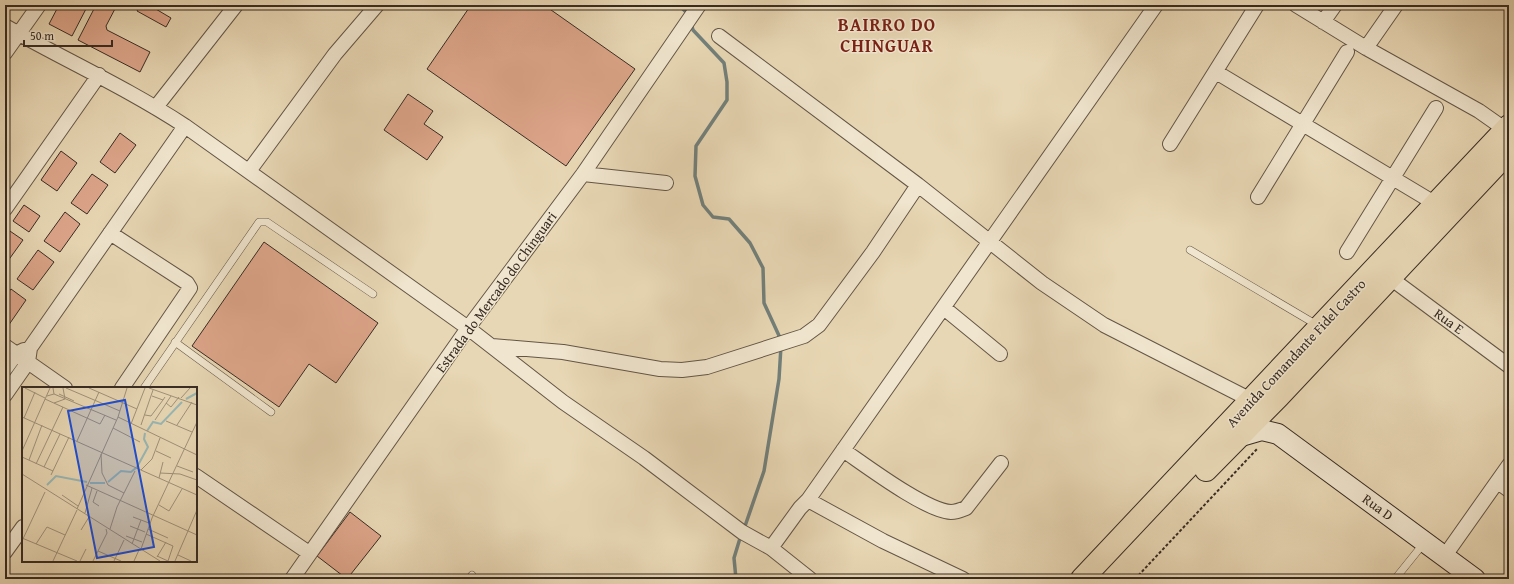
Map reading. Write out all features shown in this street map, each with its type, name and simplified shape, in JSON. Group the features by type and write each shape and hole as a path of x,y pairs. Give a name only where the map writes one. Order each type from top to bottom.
{"highway":[{"name":"Avenida Comandante Fidel Castro","path":"1082,579 1436,204 1508,136"},
{"name":"Avenida Comandante Fidel Castro","path":"1101,579 1279,396 1389,277 1508,136"}],"street":[{"path":"5,53 39,5"},
{"path":"156,107 236,5"},
{"path":"249,171 335,54 378,5"},
{"name":"Estrada do Mercado do Chinguari","path":"292,579 468,328 583,174 699,5"},
{"path":"771,548 800,508 808,500 1156,5"},
{"path":"1170,144 1257,5"},
{"path":"1296,5 1366,48 1479,110 1508,136"},
{"path":"1323,22 1335,5"},
{"path":"1366,48 1396,5"},
{"path":"5,26 99,75 156,107 185,126 468,328 563,402 644,458 742,532 771,548 810,579"},
{"path":"719,36 991,241 1042,283 1104,325 1252,400"},
{"path":"1258,197 1347,52"},
{"path":"1216,72 1436,204"},
{"path":"5,209 99,75"},
{"path":"1346,252 1436,108"},
{"path":"5,395 29,355 110,232 185,126"},
{"path":"583,174 666,183"},
{"path":"492,346 563,352 660,369 682,370 707,367 804,336 819,325 873,252 918,186"},
{"path":"110,232 187,283 190,288 123,387"},
{"name":"Rua E","path":"1389,277 1509,366"},
{"path":"944,308 1000,354"},
{"path":"5,369 11,350 29,355 63,387"},
{"path":"1238,437 1254,432 1276,434 1271,418 1273,408 1279,396"},
{"name":"Rua D","path":"1276,434 1425,541 1444,557 1475,579"},
{"path":"843,450 914,497 949,512 966,508 1002,463"},
{"path":"1444,557 1503,486 1509,465"},
{"path":"197,477 309,554"},
{"path":"808,500 883,541 963,579"},
{"path":"5,552 22,528"}],"lane":[{"path":"145,387 257,224 263,221 267,222 373,294"},
{"path":"1190,250 1320,327"},
{"path":"175,342 271,412"},
{"path":"1395,579 1425,541"}],"path":[{"path":"1135,579 1276,434"}],"building":[{"path":"59,5 88,5 72,36 49,24"},
{"path":"96,5 117,5 106,26 107,30 150,52 140,72 78,40"},
{"path":"140,5 149,5 171,18 166,27 137,11"},
{"path":"471,5 544,5 635,69 566,166 427,69"},
{"path":"408,94 433,111 424,124 443,137 427,160 384,130"},
{"path":"120,133 136,145 115,173 100,162"},
{"path":"61,151 77,163 57,191 41,180"},
{"path":"92,174 108,185 87,214 71,203"},
{"path":"24,205 40,216 29,232 13,221"},
{"path":"65,212 80,224 60,252 44,241"},
{"path":"7,229 23,240 5,265 5,232"},
{"path":"264,242 378,323 336,383 309,364 279,407 192,346"},
{"path":"38,250 54,262 33,290 17,279"},
{"path":"11,289 26,300 6,329 5,297"},
{"path":"350,512 381,536 347,579 317,556"}],"waterway":[{"path":"679,5 688,14"},
{"path":"691,23 693,30 724,63 727,82 727,100 696,146 695,176 703,205 713,217 729,219 750,243 763,268 764,303 781,340"},
{"path":"744,529 764,471 779,379 781,346"},
{"path":"736,579 734,558 741,535"}],"district":[{"name":"BAIRRO DO CHINGUAR","path":"887,34"}]}
